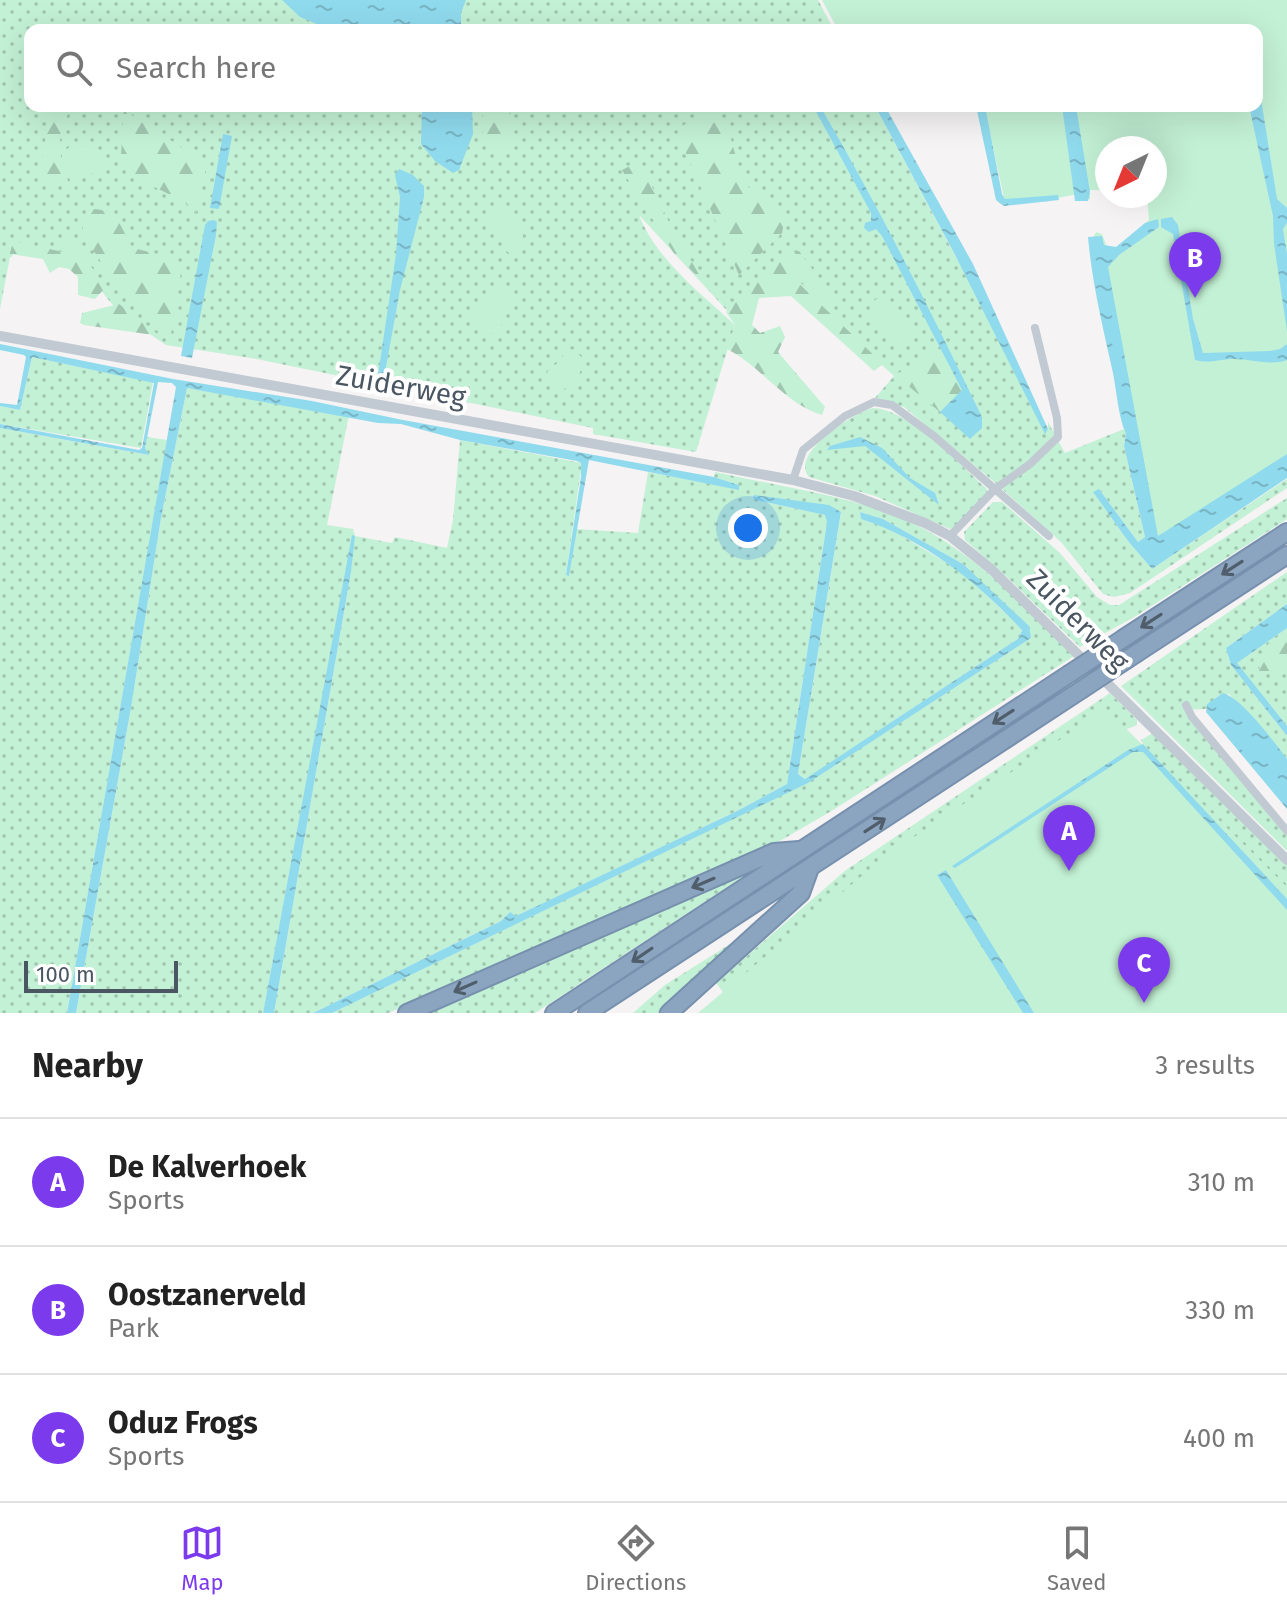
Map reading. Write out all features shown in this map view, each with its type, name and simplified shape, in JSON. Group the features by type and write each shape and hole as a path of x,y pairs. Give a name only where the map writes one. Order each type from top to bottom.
{"highway":[{"path":"554,1013 1287,532"},
{"path":"587,1013 1287,555"},
{"path":"407,1013 774,852 800,850"},
{"path":"669,1013 801,893 810,868"}],"street":[{"path":"950,536 995,489 1030,464 1058,437 1057,418 1035,328"},
{"name":"Zuiderweg","path":"0,336 793,480 890,508 950,536 991,569 1287,860"},
{"path":"793,480 803,450 845,416 874,402 892,405 934,436 1049,536"},
{"path":"1186,705 1192,717 1287,831"}],"green space":[{"path":"0,0 818,0 831,24 24,24 24,112 878,112 1048,429 1048,422 1065,453 1124,429 1124,446 1145,537 1138,542 1099,489 1094,493 1152,569 1287,479 1287,488 1130,593 1114,597 1103,594 1061,542 992,480 904,407 875,398 894,376 774,268 733,317 639,215 668,261 735,325 696,452 593,434 593,428 251,358 166,345 120,314 78,262 15,246 0,309"},
{"path":"822,0 1287,0 1287,477 1201,536 1146,536 1093,238 1096,232 1102,234 1107,247 1114,251 1149,220 1148,208 1167,208 1167,136 1095,136 1095,190 1090,190 1090,199 1080,200 1078,194 1042,201 1005,202 985,112 1263,112 1263,24 835,24"},
{"path":"50,112 70,112 60,143 62,164 69,183 38,181"},
{"path":"124,112 127,112 207,164 196,212 183,201 140,180 123,165"},
{"path":"483,112 510,112 513,145 503,152 494,148 485,140"},
{"path":"708,112 718,115 731,139 743,182 780,215 784,224 782,233 739,275 678,135 680,127"},
{"path":"72,145 88,147 102,155 109,164 103,174 84,173 77,176 70,171 66,150"},
{"path":"640,161 668,220 704,283 673,252 622,170"},
{"path":"504,206 525,226 520,250 512,255 502,248 501,239 489,218 493,210"},
{"path":"92,209 114,216 133,248 177,259 182,266 171,334 117,291 97,255 83,240 83,222"},
{"path":"62,237 80,249 105,288 95,299 78,295 78,277 69,269 59,267 50,273 43,259 10,254 13,241 63,252 66,247"},
{"path":"799,251 837,303 832,306 791,276 883,364 874,371 791,296 759,298 752,325 760,333 780,326 785,337 778,352 825,407 822,415 796,402 727,349 735,325 726,312 771,265"},
{"path":"490,286 503,287 511,299 496,335 476,329 468,319 481,309"},
{"path":"876,299 889,300 896,305 898,316 915,333 911,342 899,346 889,339 888,334 870,324 870,307"},
{"path":"119,304 160,336 80,323 82,313"},
{"path":"946,346 967,386 940,412 895,375"},
{"path":"571,349 583,358 582,368 573,382 561,391 552,387 547,372 562,359 564,351"},
{"path":"32,357 153,382 141,448 0,424 0,406 20,410"},
{"path":"187,388 349,415 327,525 353,529 355,536 392,543 395,537 447,548 453,520 460,440 582,463 566,575 569,575 576,529 638,533 648,472 739,489 739,485 714,477 715,472 854,502 924,529 948,543 993,578 1074,656 780,841 606,920 388,1013 332,1013 807,783 1031,638 963,564 883,519 860,512 861,519 891,529 963,573 1022,629 1019,638 806,779 798,774 841,513 761,501 826,515 827,522 787,784 515,917 510,912 501,921 313,1013 274,1013 351,572 353,535 263,1013 76,1013 131,708 161,518"},
{"path":"873,408 887,411 917,427 986,488 988,493 955,528 950,529 875,496 809,477 805,468 815,446 839,426"},
{"path":"0,428 148,455 145,448 147,437 167,440 67,1013 0,1013"},
{"path":"1287,498 1287,519 1136,616 1080,647 965,540 964,532 993,502 1002,502 1060,553 1097,597 1110,605 1119,605"},
{"path":"1287,572 1287,604 1226,648 1231,665 1287,736 1287,759 1229,694 1218,696 1205,709 1184,710 1287,833 1287,851 1121,686"},
{"path":"1287,628 1287,726 1236,663"},
{"path":"1287,633 1287,671 1259,671 1266,647"},
{"path":"1110,693 1137,720 1137,725 1125,730 737,1010 716,983 846,870"},
{"path":"1106,709 1287,887 1287,1013 698,1013 887,855"},
{"path":"1153,733 1287,862 1287,899 1143,744 1141,740"},
{"path":"773,857 535,1013 416,1013"},
{"path":"757,927 662,1013 633,1013 665,985"}],"water":[{"path":"282,0 466,0 461,24 317,24 300,17"},
{"path":"422,112 472,112 473,134 459,170 453,173 435,161 421,144"},
{"path":"816,112 823,112 863,182 982,417 982,428 970,439 940,412 962,390 882,236 876,229 869,232 864,228 865,223 871,221 871,213"},
{"path":"878,112 888,112 973,264 1048,429 1045,434 953,251"},
{"path":"977,112 986,112 1005,199 1058,195 1059,200 1004,206 996,200"},
{"path":"1063,112 1077,112 1090,192 1088,201 1075,201"},
{"path":"1250,112 1263,112 1277,199 1287,208 1287,223 1283,229 1287,254 1287,331 1274,244 1273,216"},
{"path":"223,134 232,136 219,209 210,208"},
{"path":"399,169 413,175 424,186 424,197 400,290 384,378 378,375 396,254 400,197 395,175"},
{"path":"1172,217 1178,225 1193,319 1203,353 1270,351 1287,344 1287,360 1195,360 1173,234 1161,227 1161,219"},
{"path":"1158,219 1159,227 1119,255 1108,267 1158,536 1287,454 1287,478 1152,569 1093,492 1099,489 1138,542 1145,537 1124,446 1126,434 1098,305 1088,237 1102,236 1104,245 1116,247 1145,223"},
{"path":"214,220 217,222 216,235 192,358 181,356 205,225"},
{"path":"0,344 173,379 312,401 714,477 739,485 739,490 589,460 569,576 566,575 581,477 581,463 577,461 460,440 401,424 378,423 187,388 161,518 131,708 76,1013 67,1013 176,387 172,383 158,382 145,448 149,455 0,428 0,424 139,450 142,448 154,383 32,357 20,410 0,406 0,403 17,405 26,357 0,350"},
{"path":"860,437 882,448 910,478 935,493 939,505 865,446 827,450 830,446"},
{"path":"754,495 829,505 841,512 798,774 805,779 1019,638 1022,630 987,595 949,564 907,538 861,519 860,512 883,519 963,564 1029,626 1031,638 808,783 332,1013 313,1013 501,921 510,912 516,916 735,812 787,784 827,522 825,515 761,501 753,498"},
{"path":"352,535 355,536 351,572 274,1013 263,1013"},
{"path":"1287,604 1287,628 1237,663 1287,726 1287,736 1231,665 1226,648"},
{"path":"1223,693 1249,712 1287,759 1287,809 1206,712 1207,704"},
{"path":"1143,744 1287,899 1287,910 1143,752 1133,752 955,868 952,866 1128,750"},
{"path":"946,870 1034,1013 1023,1013 937,875"}],"place":[{"name":"Oostzanerveld","path":"1195,298"},
{"name":"De Kalverhoek","path":"1069,871"},
{"name":"Oduz Frogs","path":"1144,1003"}]}
